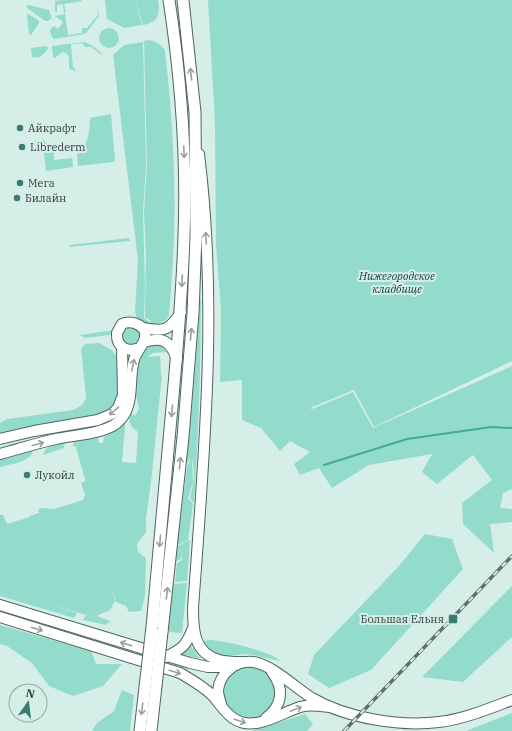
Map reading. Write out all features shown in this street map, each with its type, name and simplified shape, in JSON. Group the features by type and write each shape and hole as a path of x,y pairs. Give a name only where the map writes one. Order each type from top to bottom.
{"main road":[{"path":"157,629 181,312 184,236 182,113 169,0"},
{"path":"183,0 196,129 204,190 208,269 208,389 192,608 193,628 197,643 202,651 211,657 220,660 263,664 312,698 330,707 359,716 389,722 439,722 468,716 512,700"},
{"path":"140,731 150,686 182,445 193,313 196,235 196,129"},
{"path":"177,360 172,348 162,339 154,339 133,350 127,350 118,343 117,333 122,324 132,322 143,328 161,330 169,328 181,312"},
{"path":"0,454 56,439 109,428 117,422 127,410 131,397 133,367 145,335 143,328"},
{"path":"0,439 34,431 98,420 112,414 118,408 123,395 122,347"},
{"path":"0,605 166,657 208,667 232,667"},
{"path":"0,617 180,673 198,683 222,706 229,716 237,721 250,724 276,717 300,706 312,705 330,707"},
{"path":"166,657 181,649 188,640 193,628"},
{"path":"222,706 218,696 220,681 225,673 232,667 242,662"},
{"path":"262,721 274,712 278,705 281,692 277,678 270,669"},
{"path":"150,686 151,731"}],"green space":[{"path":"105,0 136,0 142,25 124,28 107,19"},
{"path":"136,0 158,0 159,9 157,17 152,22 143,25"},
{"name":"Нижегородское кладбище","path":"208,0 512,0 512,361 374,427 354,390 310,408 312,409 353,392 373,428 512,366 512,489 503,493 500,508 512,509 512,522 490,524 494,553 463,524 462,503 492,480 473,455 437,484 422,472 432,454 369,465 332,488 319,468 300,475 294,464 310,452 290,441 280,451 261,428 242,420 242,380 220,382 221,310 216,245 215,124"},
{"path":"55,1 82,1 64,4 66,13 64,13 63,4 57,5 57,12 55,12"},
{"path":"97,4 99,16 87,32 84,34 54,39 51,35 50,30 54,26 58,29 63,22 55,16 65,14 68,35 82,33 82,28 87,28 98,15"},
{"path":"28,5 49,10 52,18 45,21 27,8"},
{"path":"27,14 39,21 31,35 29,34"},
{"path":"109,28 116,31 119,38 116,45 109,48 102,45 99,38 102,31"},
{"path":"149,40 158,44 165,51 170,97 174,166 174,246 169,315 163,322 158,324 149,324 151,321 145,317 146,255 144,212 147,166 144,41"},
{"path":"83,42 100,51 103,56 91,47 85,47 83,43 71,44 73,67 76,70 74,71 69,68 69,57 67,54 62,52 55,58 53,57 52,46"},
{"path":"143,42 146,166 143,212 145,286 144,318 150,322 147,325 142,324 139,321 135,312 138,260 113,55 124,45"},
{"path":"47,46 48,49 41,56 32,57 31,48"},
{"path":"111,114 115,160 113,162 78,166 77,155 88,138 90,118"},
{"path":"42,139 48,144 54,145 54,160 72,158 73,167 46,171"},
{"path":"129,238 130,241 69,247 70,245"},
{"path":"199,299 201,299 200,350 194,503 190,498 193,484 194,475 192,460 193,482 188,498 193,504 188,540 177,545 187,467 191,457 186,464"},
{"path":"127,327 135,327 140,332 138,343 135,345 127,345 122,340 122,332"},
{"path":"115,330 109,335 85,338 80,335"},
{"path":"99,343 112,350 119,360 118,407 102,416 0,436 0,423 7,419 73,410 78,408 84,402 86,397 81,349 85,344"},
{"path":"158,344 163,347 166,352 153,353 147,357 160,356 160,377 162,374 146,519 146,532 137,544 138,552 146,558 145,596 141,611 129,612 126,606 116,602 110,583 115,601 110,610 94,617 40,602 77,613 74,618 0,596 0,515 3,515 7,524 39,513 38,509 54,509 83,500 85,495 81,483 85,480 76,447 73,446 74,441 98,438 99,443 103,443 104,437 118,427 125,418 122,462 136,463 138,432 130,424 130,412 135,416 139,409 133,383 136,361 147,345"},
{"path":"65,442 64,448 43,455 49,447"},
{"path":"33,449 32,453 25,460 0,467 0,458"},
{"path":"425,534 452,539 463,569 371,670 329,688 308,674 314,655 399,566"},
{"path":"190,540 187,581 175,582 177,563 182,560 181,552 181,559 176,561 177,546"},
{"path":"187,583 182,633 168,632 173,584"},
{"path":"512,586 512,637 463,682 422,677"},
{"path":"86,615 94,617 97,616 110,621 106,625 83,620"},
{"path":"0,625 91,651 96,664 122,664 103,686 73,696 49,686 32,663 7,646 0,644"},
{"path":"208,640 258,650 276,657 280,661 248,654 224,656 214,654 205,646 204,642"},
{"path":"189,642 200,659 179,653"},
{"path":"250,665 265,670 269,673 272,677 277,692 272,707 269,711 265,714 250,719 235,714 231,711 228,707 223,692 228,677 231,673 235,670"},
{"path":"122,690 134,695 130,731 92,731 97,723 114,711"},
{"path":"512,713 512,731 466,731"},
{"path":"305,714 313,724 307,731 252,731"}],"waterway":[{"path":"324,465 407,439 491,427 512,428"}],"railway":[{"path":"344,731 512,556"}],"place":[{"name":"Айкрафт","path":"20,128"},
{"name":"Librederm","path":"22,147"},
{"name":"Мега","path":"20,183"},
{"name":"Билайн","path":"17,198"},
{"name":"Лукойл","path":"27,475"},
{"name":"Большая Ельня","path":"453,619"}]}
